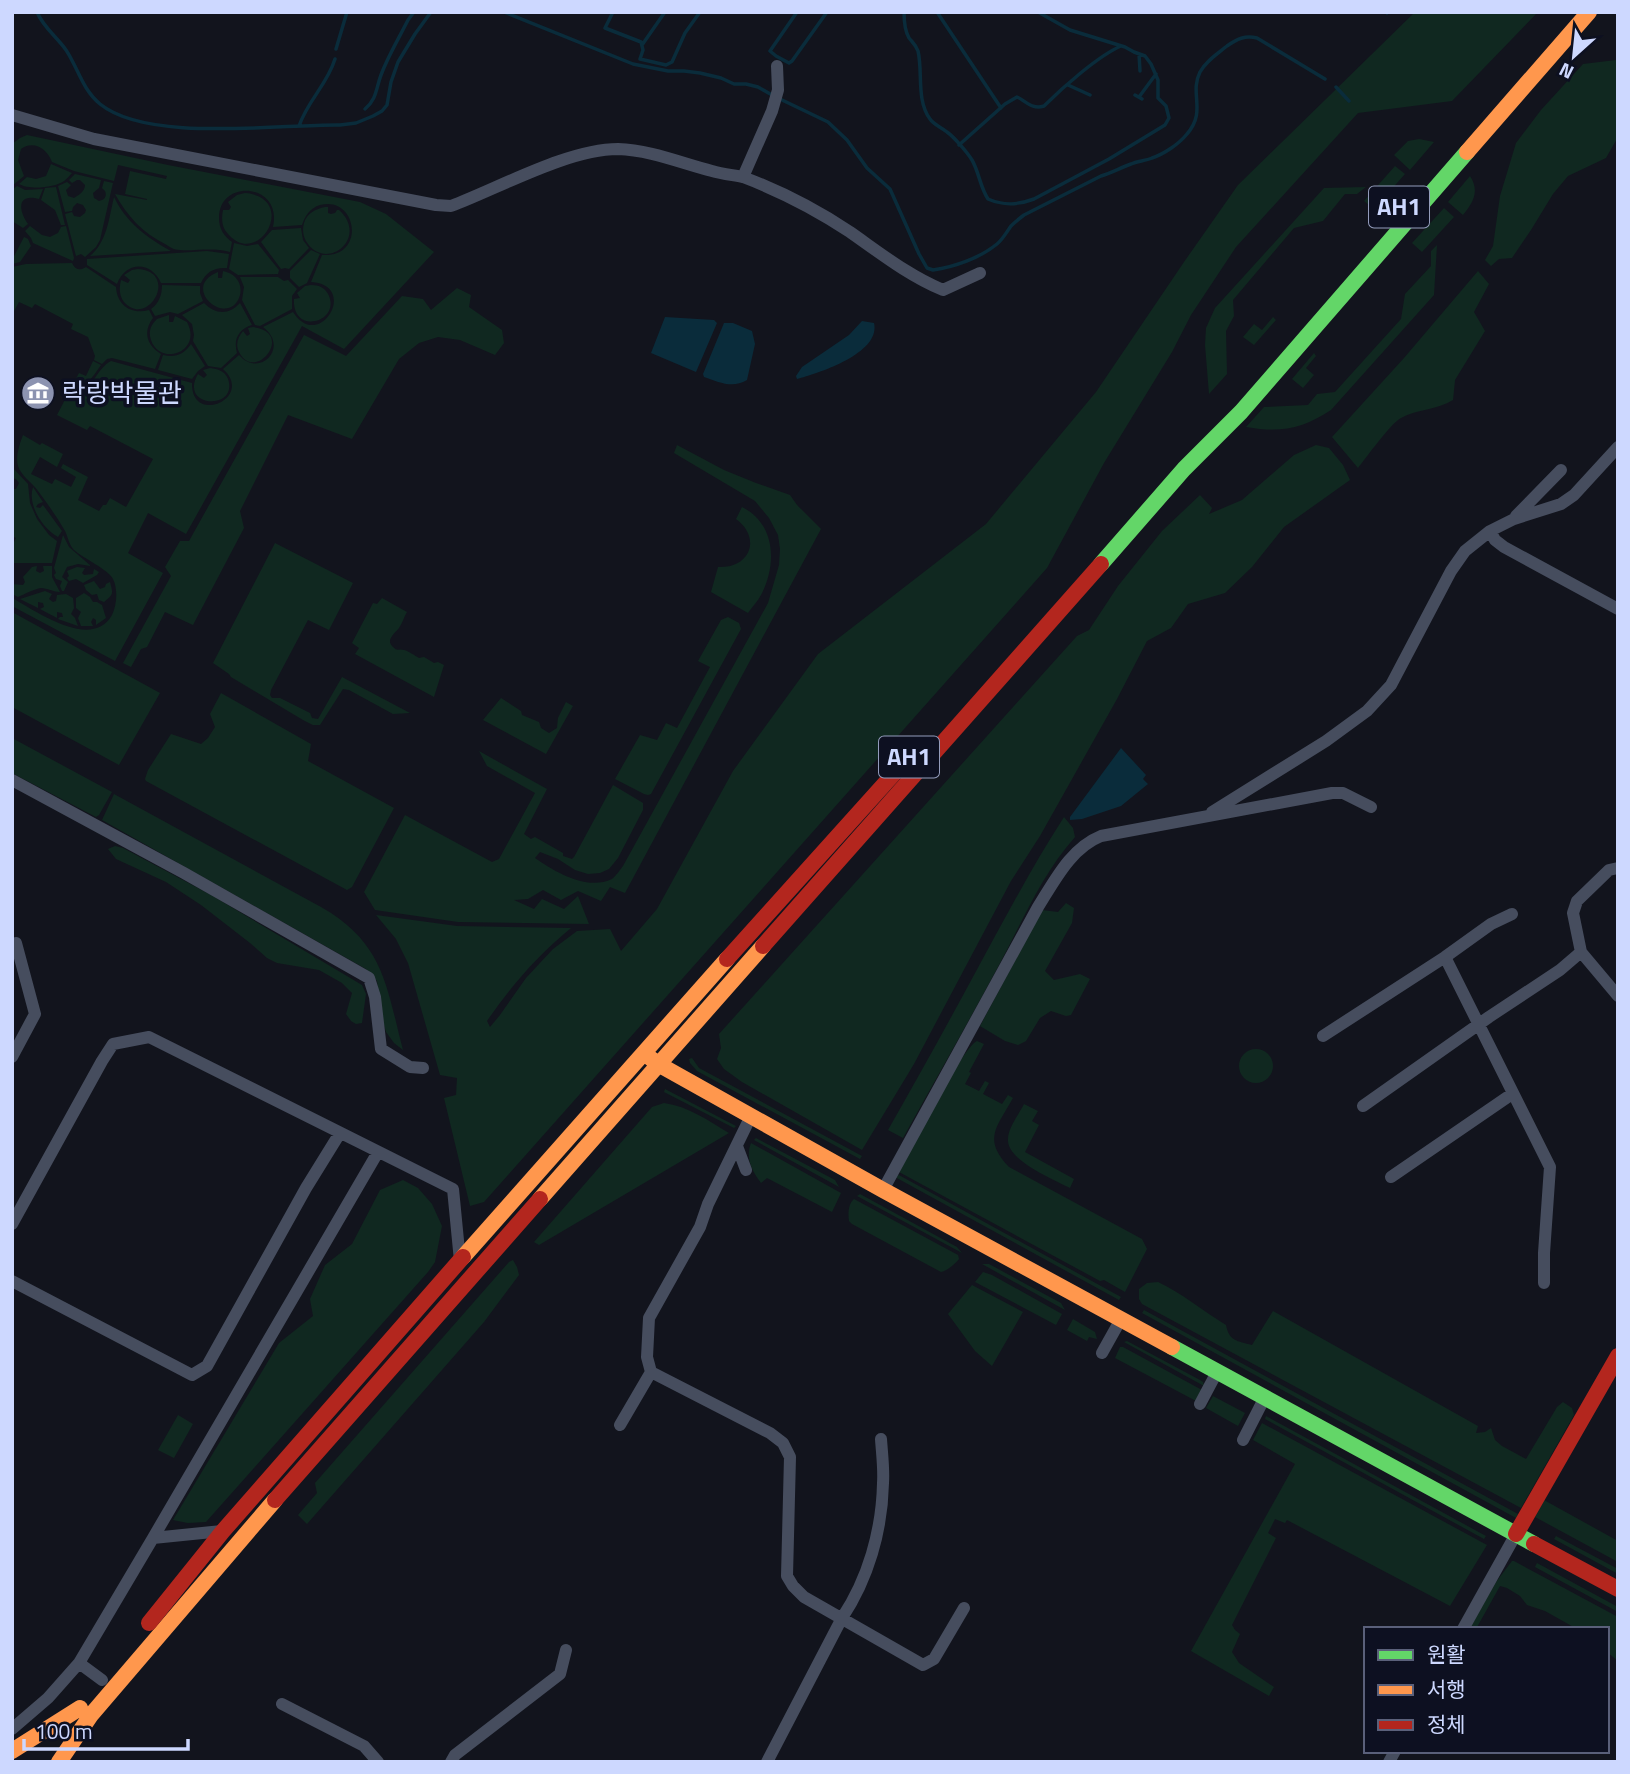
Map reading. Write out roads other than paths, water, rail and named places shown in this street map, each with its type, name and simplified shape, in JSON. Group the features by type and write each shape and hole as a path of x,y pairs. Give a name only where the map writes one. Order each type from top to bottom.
{"main road":[{"name":"AH1","path":"658,1064 1184,469 1241,412 1318,311 1569,12"},
{"name":"AH1","path":"643,1052 1228,402 1318,311 1589,12"},
{"path":"59,1762 102,1681 223,1531 643,1052 658,1064 883,1190 1618,1589"},
{"path":"44,1762 85,1712 658,1064"},
{"path":"1516,1534 1618,1356"},
{"path":"12,1751 85,1712"},
{"path":"79,1762 85,1712"}],"street":[{"path":"743,177 772,111 778,90 777,66"},
{"path":"12,115 94,139 436,205 451,205 594,151 639,151 743,177 769,187 848,231 915,277 943,290 980,273"},
{"path":"1204,817 1326,741 1367,711 1391,685 1458,560 1476,541 1514,519 1561,504 1585,484 1618,447"},
{"path":"1514,519 1561,470"},
{"path":"1490,531 1495,540 1504,547 1618,609"},
{"path":"12,780 195,879 369,978 375,997 381,1049 410,1067 423,1068"},
{"path":"883,1190 1038,907 1060,872 1089,840 1332,793 1343,793 1371,807"},
{"path":"1618,868 1609,870 1577,901 1573,913 1581,952 1618,996"},
{"path":"1323,1036 1491,924 1512,914"},
{"path":"12,1057 35,1014 16,943"},
{"path":"1363,1106 1560,970 1581,952"},
{"path":"1445,957 1550,1167 1544,1283"},
{"path":"12,1224 113,1044 149,1037 453,1189 460,1261 473,1274"},
{"path":"1391,1177 1512,1094"},
{"path":"620,1425 651,1372 648,1357 649,1318 700,1227 708,1204 751,1116"},
{"path":"12,1282 192,1375 207,1366 306,1188 340,1133"},
{"path":"737,1146 746,1170"},
{"path":"12,1729 48,1698 79,1663 378,1152"},
{"path":"1102,1353 1121,1319"},
{"path":"651,1372 770,1433 783,1443 790,1457 788,1576 793,1587 804,1597 923,1665 934,1659 964,1608"},
{"path":"1200,1404 1217,1372"},
{"path":"1243,1440 1265,1397"},
{"path":"767,1762 865,1576 878,1529 883,1484 881,1439"},
{"path":"153,1538 223,1531"},
{"path":"1464,1627 1516,1534"},
{"path":"451,1762 455,1755 560,1674 566,1650"},
{"path":"79,1663 102,1681"},
{"path":"282,1704 364,1746 378,1762"}],"water":[{"path":"665,317 714,320 717,323 696,372 651,353"},
{"path":"862,321 874,323 874,334 868,344 833,367 797,379 802,367 849,335"},
{"path":"724,323 733,323 752,331 755,344 747,380 741,383 720,383 704,377 703,374"},
{"path":"1121,748 1146,775 1143,779 1148,784 1121,806 1082,819 1070,820 1070,817"}],"waterway":[{"path":"37,12 66,50 84,85 100,104 122,116 149,124 215,129 340,125 356,123 373,116 387,105 398,62 431,12"},
{"path":"336,49 347,12"},
{"path":"365,109 374,97 387,61 414,12"},
{"path":"504,12 633,64 668,71 700,73 734,84 758,87 772,95"},
{"path":"613,12 605,28 641,42 643,50 640,59 666,65 672,62 685,33 700,12"},
{"path":"642,45 665,12"},
{"path":"797,12 770,51 789,63 827,12"},
{"path":"904,12 909,38 918,51 921,95 926,111 932,121 953,137 970,157 988,199 1011,204 1034,199 1109,159 1165,125 1169,118 1166,106 1158,98 1158,80 1145,56 1070,30 1038,12"},
{"path":"937,12 1001,108"},
{"path":"780,99 828,122 847,140 867,168 890,189 919,254 927,268 933,270 983,254 999,242 1024,215 1101,176 1157,156 1176,145 1193,126 1196,118 1196,88 1200,72 1212,58 1238,40 1257,38 1325,79"},
{"path":"959,145 1005,104 1017,97 1033,106 1044,106 1091,65 1121,46"},
{"path":"1139,54 1140,71"},
{"path":"299,126 335,59"},
{"path":"1139,97 1156,74"},
{"path":"1068,85 1090,95"},
{"path":"1336,87 1349,101"},
{"path":"1135,95 1142,99"}],"place":[{"name":"락랑박물관","path":"38,393"}]}
